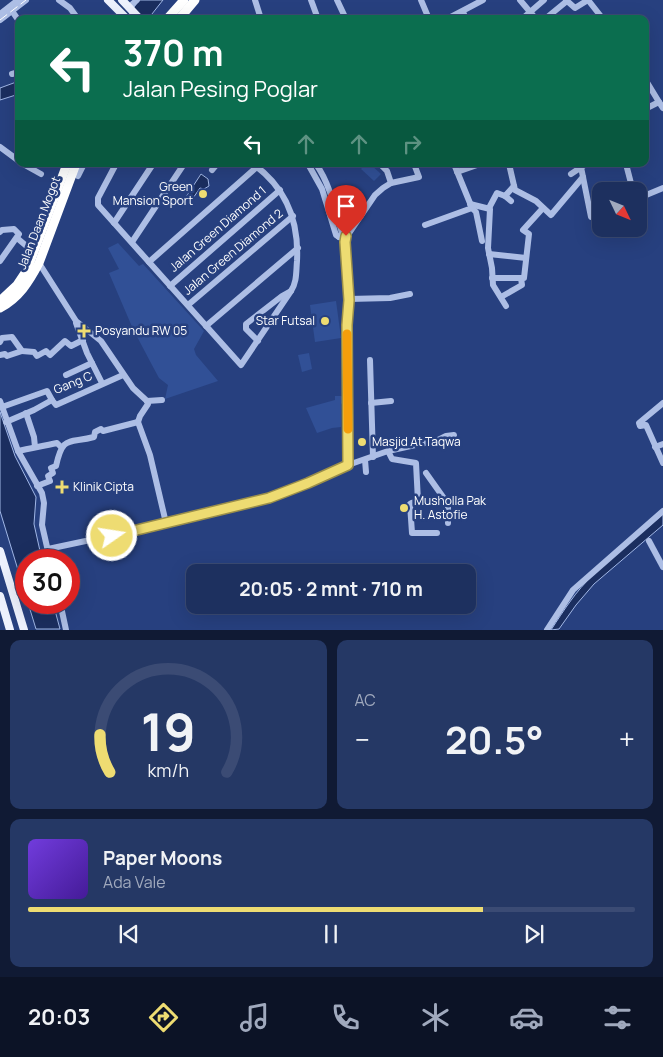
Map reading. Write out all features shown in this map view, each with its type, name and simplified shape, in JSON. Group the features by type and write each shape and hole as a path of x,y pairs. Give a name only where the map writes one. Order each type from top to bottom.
{"highway":[{"path":"171,15 184,0"},
{"path":"178,15 191,0"},
{"path":"182,15 196,0"},
{"path":"187,15 200,0"},
{"name":"Jalan Daan Mogot","path":"0,294 13,283 19,274 60,167"},
{"name":"Jalan Daan Mogot","path":"0,307 24,290 39,263 74,168"},
{"name":"Jalan Daan Mogot","path":"0,301 11,292 27,270 74,168"},
{"name":"Jalan Daan Mogot","path":"0,307 13,296 26,279 34,264 74,168"}],"main road":[{"path":"108,0 123,15"},
{"path":"122,0 136,15"},
{"path":"0,552 24,630"},
{"path":"0,596 10,630"}],"street":[{"path":"0,14 18,0"},
{"path":"0,20 26,0"},
{"path":"59,0 70,8 75,15"},
{"path":"130,8 137,0"},
{"path":"255,0 261,15"},
{"path":"311,0 317,15"},
{"path":"337,0 344,15"},
{"path":"422,0 428,15"},
{"path":"456,15 482,0"},
{"path":"520,0 530,13"},
{"path":"527,15 544,0"},
{"path":"550,15 567,0 575,8 588,0 600,15"},
{"path":"12,11 15,15"},
{"path":"649,86 659,105"},
{"path":"0,147 15,158"},
{"path":"28,167 41,174"},
{"path":"114,167 97,202 241,366 296,282 298,248 293,216 280,190 259,167"},
{"path":"114,222 151,167"},
{"path":"132,242 182,167"},
{"path":"149,262 255,167"},
{"path":"310,167 322,189 336,235 339,237 342,233 333,200 318,167"},
{"path":"383,167 387,171 391,183"},
{"path":"348,465 347,325 349,300 345,239 375,196 391,183 419,177 415,167"},
{"path":"455,167 471,206 476,212 482,241"},
{"path":"457,172 471,167"},
{"path":"510,167 516,191 531,199 552,215 583,177"},
{"path":"571,174 582,167"},
{"path":"583,167 583,177 592,217"},
{"path":"627,167 631,182"},
{"path":"505,196 514,186"},
{"path":"648,194 663,188"},
{"name":"Jalan Green Diamond 1","path":"170,286 280,190"},
{"path":"506,306 493,287 492,265 489,254 489,208 497,193 511,201"},
{"path":"425,225 471,206 489,208"},
{"path":"492,278 521,278 525,275 529,233 523,230 544,208"},
{"name":"Jalan Green Diamond 2","path":"188,306 293,216"},
{"path":"0,232 2,230 14,229 19,233 0,261"},
{"path":"17,238 30,249"},
{"path":"206,326 298,248"},
{"path":"489,254 526,258"},
{"path":"39,263 76,321 102,383"},
{"path":"501,297 522,285 521,278"},
{"path":"258,341 246,329 246,324 291,291"},
{"path":"349,300 390,298 410,294"},
{"path":"76,321 101,341 123,375 147,401 162,400"},
{"path":"0,342 1,338 12,338 22,351"},
{"path":"0,355 5,354 8,356 22,351 34,352 37,356 47,351 50,355 65,341 71,346 83,340"},
{"path":"370,360 373,457"},
{"path":"66,375 92,363"},
{"name":"Gang C","path":"6,422 52,400 56,405 123,375"},
{"path":"52,400 47,391 1,404 18,451 42,493 44,503 42,525 48,549 269,498 348,465 388,451 454,438"},
{"path":"147,401 148,404 138,422 150,455 166,523"},
{"path":"371,403 391,401"},
{"path":"663,404 639,423 640,426 646,425 663,463"},
{"path":"26,413 34,437 35,447"},
{"path":"38,486 50,480 48,476 53,473 51,468 56,465 61,447 65,443 71,440 78,441 94,437 95,432 101,429 103,431 138,422"},
{"path":"18,451 35,447 41,448 57,443 61,447"},
{"path":"655,448 663,444"},
{"path":"388,451 392,459 416,463 418,501"},
{"path":"365,460 366,472"},
{"path":"426,473 448,504 448,522"},
{"path":"437,534 411,533 410,504 418,501 426,504 437,504 443,498"},
{"path":"547,630 573,590 663,511"},
{"path":"649,541 663,567"},
{"path":"63,614 66,630"}],"shaded area":[{"path":"139,0 163,0 151,15 129,15"},
{"path":"15,82 15,95 0,100 0,88"},
{"path":"363,167 373,167 381,174 374,181 361,169"},
{"path":"201,174 208,179 209,186 204,189 200,188 189,204 184,200"},
{"path":"118,243 139,266 143,264 204,331 194,349 196,355 218,381 165,399 168,385 159,378 133,329 109,273 119,269 108,248"},
{"name":"Star Futsal","path":"336,301 341,338 315,342 310,305"},
{"path":"309,353 312,369 302,372 298,355"},
{"path":"335,396 341,396 346,400 341,404 341,427 317,433 306,408 335,400"},
{"path":"0,412 15,456 36,497 34,524 40,549 15,549 15,560 0,511"},
{"path":"663,514 663,525 594,584 559,629 551,630 570,601 587,581"},
{"path":"31,614 56,614 60,629 36,629"}],"railway":[{"path":"0,20 26,0"}],"slow traffic":[{"path":"347,334 348,429"}],"place":[{"name":"Green Mansion Sport","path":"203,194"},
{"name":"Star Futsal","path":"325,321"},
{"name":"Posyandu RW 05","path":"84,331"},
{"name":"Masjid At Taqwa","path":"362,442"},
{"name":"Klinik Cipta","path":"62,487"},
{"name":"Musholla Pak H. Astofie","path":"404,508"}],"route":[{"path":"112,536 269,498 348,465 347,325 349,300 346,236"}]}
